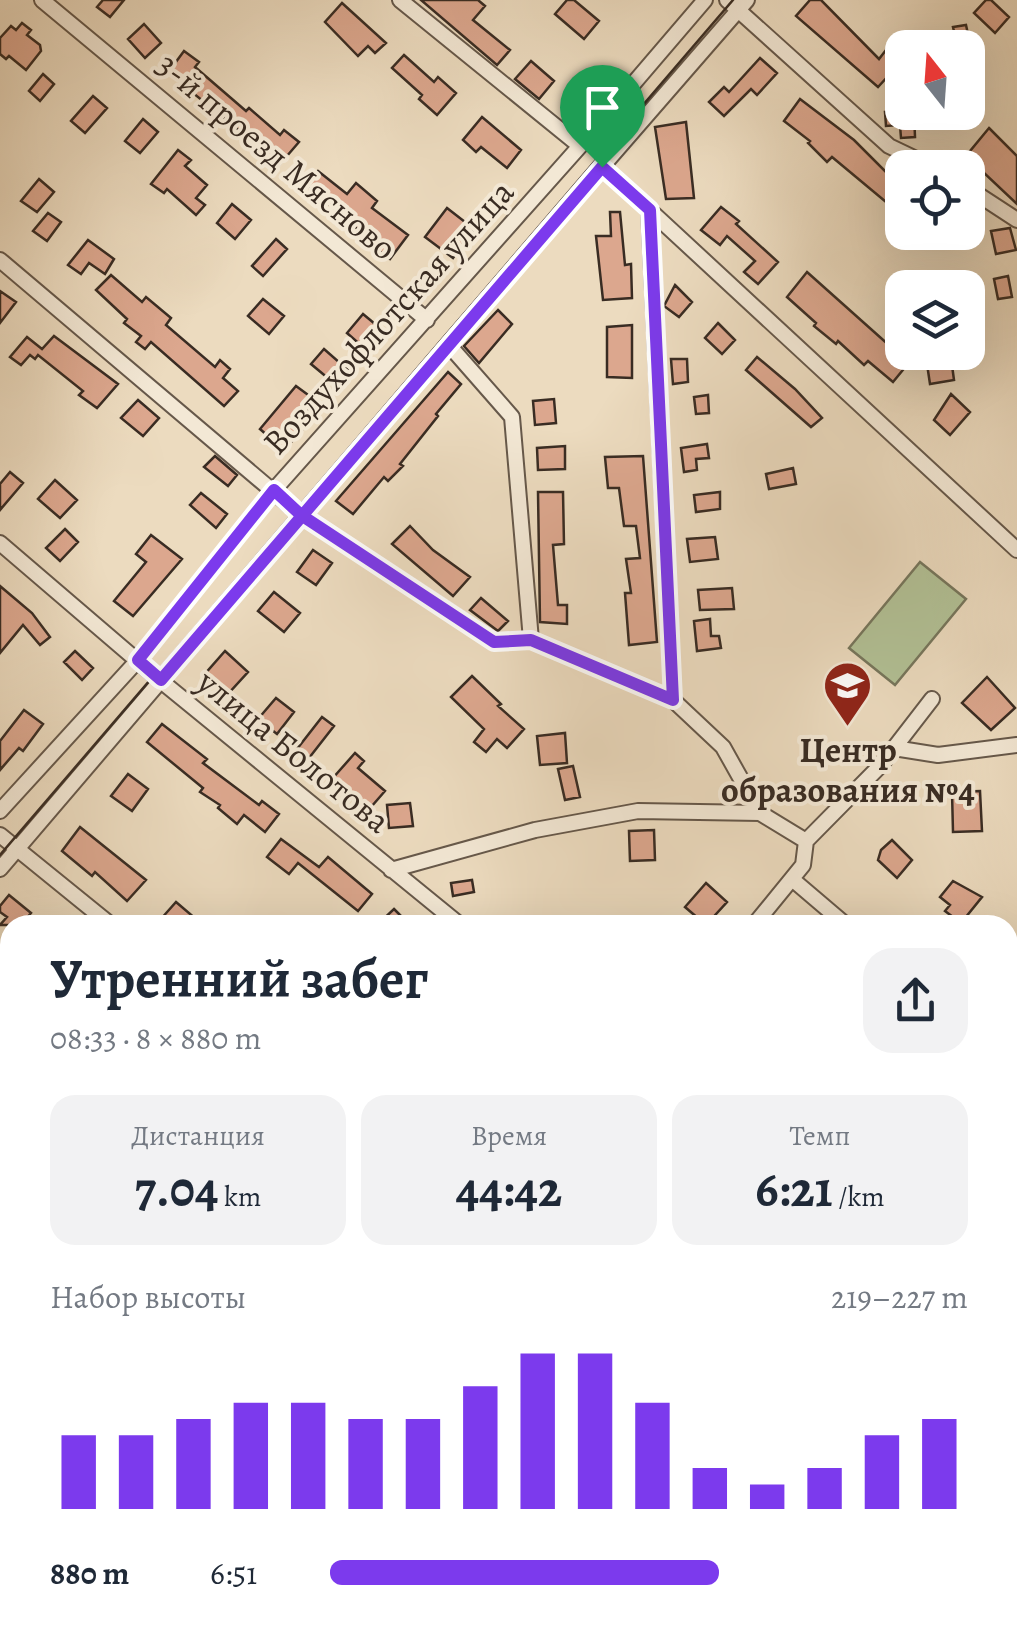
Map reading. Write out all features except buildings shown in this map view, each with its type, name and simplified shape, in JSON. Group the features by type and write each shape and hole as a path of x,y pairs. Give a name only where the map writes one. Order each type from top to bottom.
{"street":[{"name":"3-й проезд Мясново","path":"42,0 426,320"},
{"path":"400,0 580,146"},
{"name":"Воздухофлотская улица","path":"0,811 138,660 274,490 580,146 704,0"},
{"name":"Воздухофлотская улица","path":"0,869 738,3"},
{"path":"738,3 897,150"},
{"path":"602,167 1017,550"},
{"path":"985,199 1017,220"},
{"path":"650,210 673,700"},
{"path":"0,260 301,515 494,642 531,640 673,700 723,747 760,813 806,841"},
{"path":"448,344 512,417 531,640"},
{"name":"улица Болотова","path":"0,543 447,915"},
{"path":"762,915 803,865 806,841 894,748 932,699"},
{"path":"894,748 938,755 1017,745"},
{"path":"391,870 534,830 638,811 760,813"},
{"path":"0,835 99,915"},
{"path":"792,880 834,915"}],"green space":[{"path":"920,562 966,599 895,685 849,648"}],"tram line":[{"path":"0,855 733,0"}],"place":[{"name":"Центр образования №4","path":"848,728"}],"route":[{"path":"602,167 448,344 301,515 161,680 146,668 138,660 274,490 301,515 494,642 531,640 673,700 650,210 602,167"}]}
